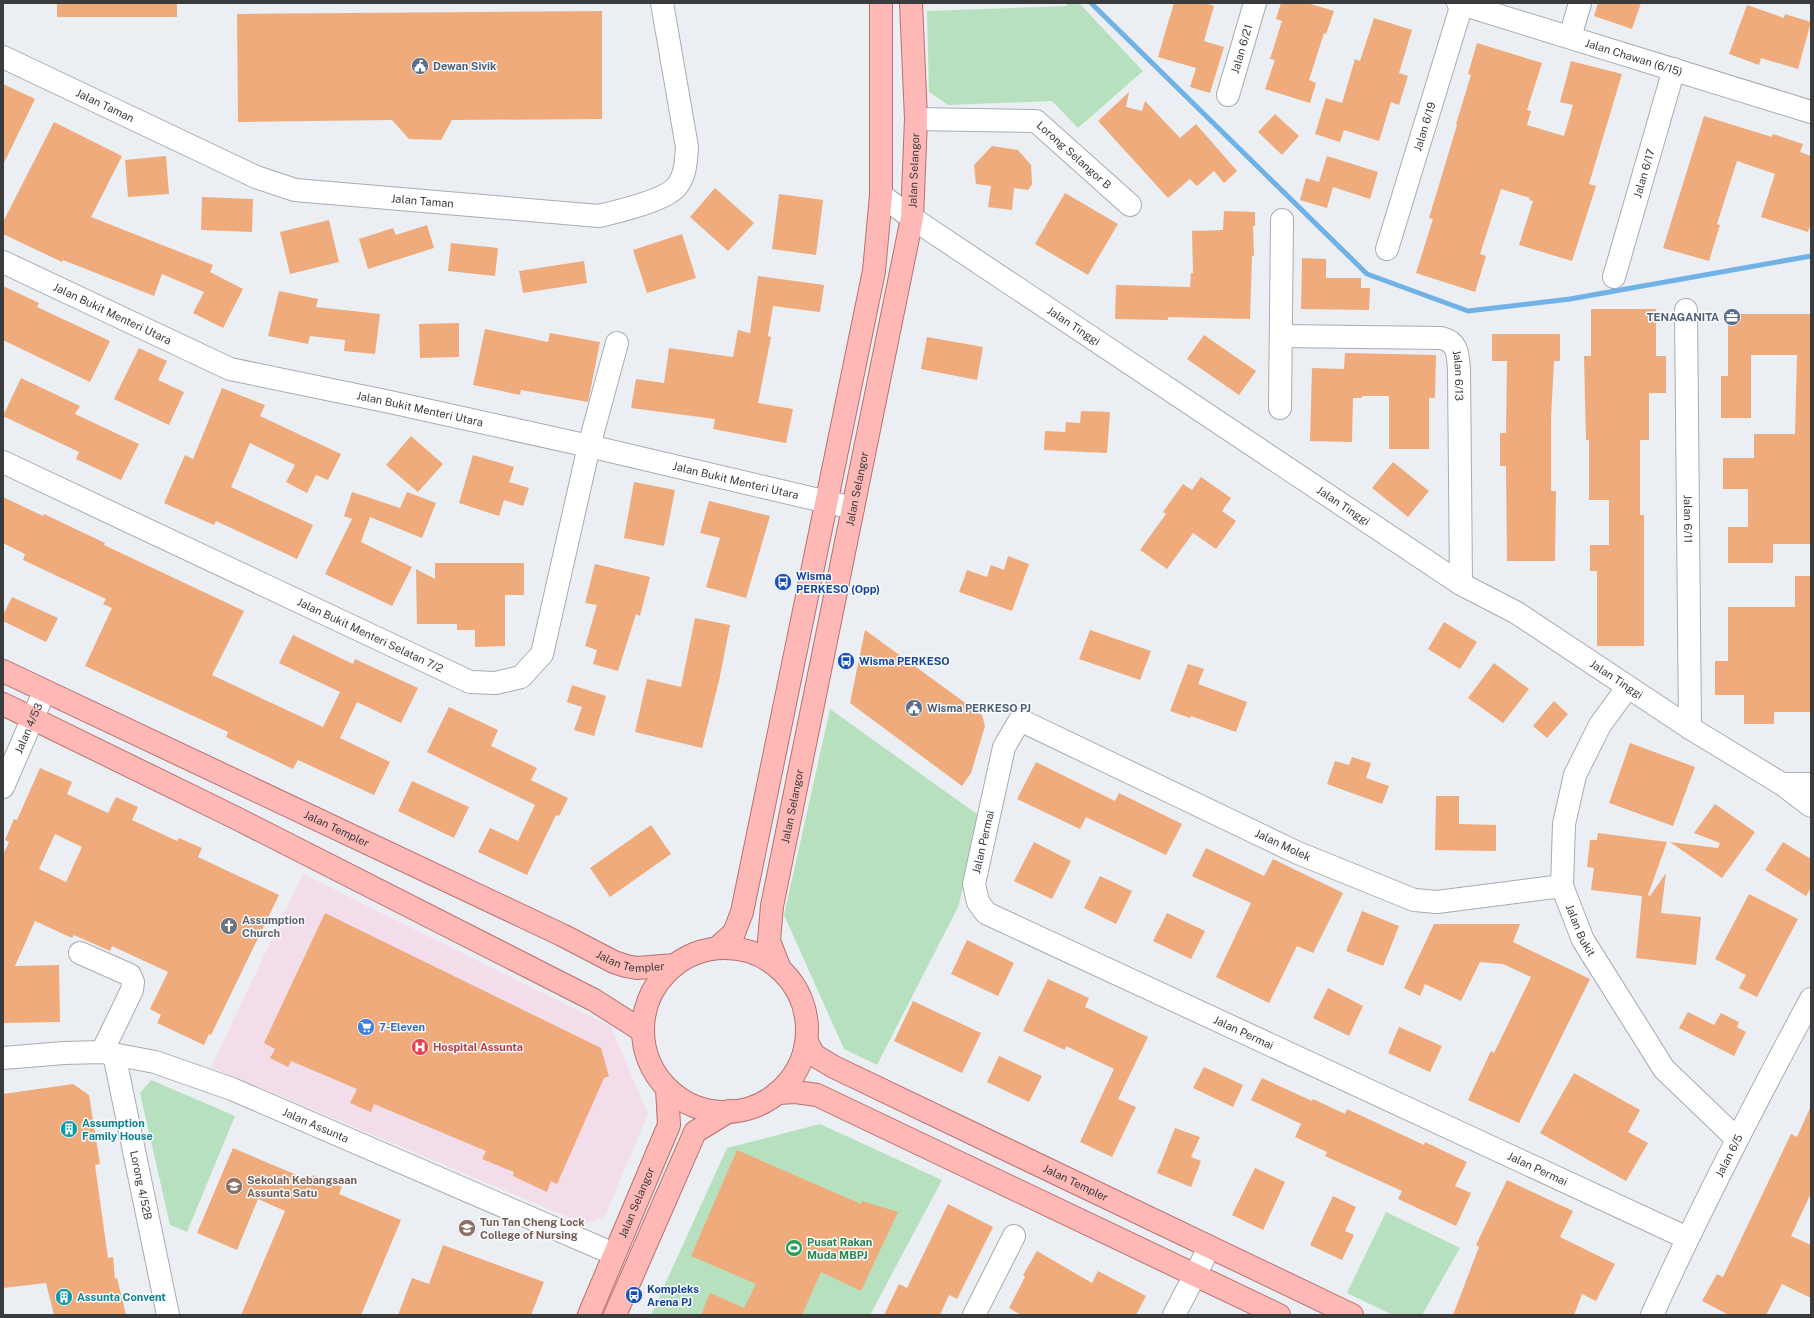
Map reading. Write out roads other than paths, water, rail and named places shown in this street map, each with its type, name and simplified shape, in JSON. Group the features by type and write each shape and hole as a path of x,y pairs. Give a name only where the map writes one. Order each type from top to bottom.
{"main road":[{"path":"718,948 734,933 742,912 874,271 881,195 881,3"},
{"name":"Jalan Selangor","path":"780,969 769,941 772,906 912,218 916,119 911,3"},
{"name":"Jalan Templer","path":"3,671 44,692 554,932 614,962 637,968 675,965"},
{"path":"3,704 319,860 594,1000 641,1030"},
{"path":"718,948 740,949 762,956 780,969 790,979 801,998 807,1020 807,1042 801,1061 791,1079 777,1093 754,1106 728,1111 707,1109 686,1101 666,1088 653,1071 644,1051 641,1030 647,1006 658,983 675,965 695,954 718,948"},
{"name":"Jalan Templer","path":"807,1042 814,1055 834,1067 1209,1248 1352,1315"},
{"name":"Jalan Selangor","path":"590,1315 668,1125 666,1088"},
{"path":"777,1093 796,1092 817,1095 1279,1315"},
{"path":"615,1315 695,1132 728,1111"}],"street":[{"name":"Jalan Taman","path":"3,58 256,177 295,190 599,216 636,206 657,198 677,186 685,168 687,147 662,3"},
{"name":"Jalan 6/21","path":"1228,95 1255,3"},
{"path":"1570,38 1580,3"},
{"name":"Jalan Chawan (6/15)","path":"1460,4 1811,112"},
{"name":"Jalan 6/19","path":"1387,249 1460,4"},
{"name":"Jalan 6/17","path":"1614,277 1674,70"},
{"name":"Lorong Selangor B","path":"916,119 1036,121 1130,205"},
{"name":"Jalan Tinggi","path":"881,195 912,218 1461,584 1517,613 1627,688 1782,784 1811,806"},
{"path":"1280,408 1282,220"},
{"name":"Jalan Bukit Menteri Utara","path":"3,262 230,370 390,402 590,446 853,508"},
{"name":"Jalan 6/11","path":"1686,310 1690,728"},
{"name":"Jalan 6/13","path":"1281,336 1440,338 1453,343 1457,348 1459,370 1461,584"},
{"name":"Jalan Bukit Menteri Selatan 7/2","path":"3,462 470,682 496,683 521,677 542,654 590,446 617,343"},
{"name":"Jalan Bukit","path":"1627,688 1600,725 1575,775 1564,824 1562,886 1583,940 1664,1069 1737,1139"},
{"name":"Jalan 4/53","path":"3,787 44,692"},
{"name":"Jalan Molek","path":"1020,720 1298,853 1414,900 1437,902 1562,886"},
{"name":"Jalan Permai","path":"1020,720 1004,747 975,876 975,893 986,913 1687,1238"},
{"path":"1782,784 1811,784"},
{"path":"80,953 130,976 134,982 108,1053"},
{"name":"Jalan 6/5","path":"1652,1315 1687,1238 1737,1139 1811,999"},
{"name":"Jalan Assunta","path":"3,1058 64,1053 108,1053 155,1062 232,1089 614,1254"},
{"name":"Lorong 4/52B","path":"108,1053 168,1315"},
{"path":"974,1315 1014,1236"},
{"path":"1174,1315 1209,1248"}],"waterway":[{"path":"1091,3 1367,274 1468,311 1570,299 1811,256"}],"place":[{"name":"Dewan Sivik","path":"420,66"},
{"name":"TENAGANITA","path":"1732,317"},
{"name":"Wisma PERKESO (Opp)","path":"783,582"},
{"name":"Wisma PERKESO","path":"846,661"},
{"name":"Wisma PERKESO PJ","path":"914,708"},
{"name":"Assumption Church","path":"229,926"},
{"name":"7-Eleven","path":"366,1027"},
{"name":"Hospital Assunta","path":"420,1047"},
{"name":"Assumption Family House","path":"69,1129"},
{"name":"Sekolah Kebangsaan Assunta Satu","path":"234,1186"},
{"name":"Tun Tan Cheng Lock College of Nursing","path":"467,1228"},
{"name":"Pusat Rakan Muda MBPJ","path":"794,1248"},
{"name":"Kompleks Arena PJ","path":"634,1295"},
{"name":"Assunta Convent","path":"64,1297"}]}
